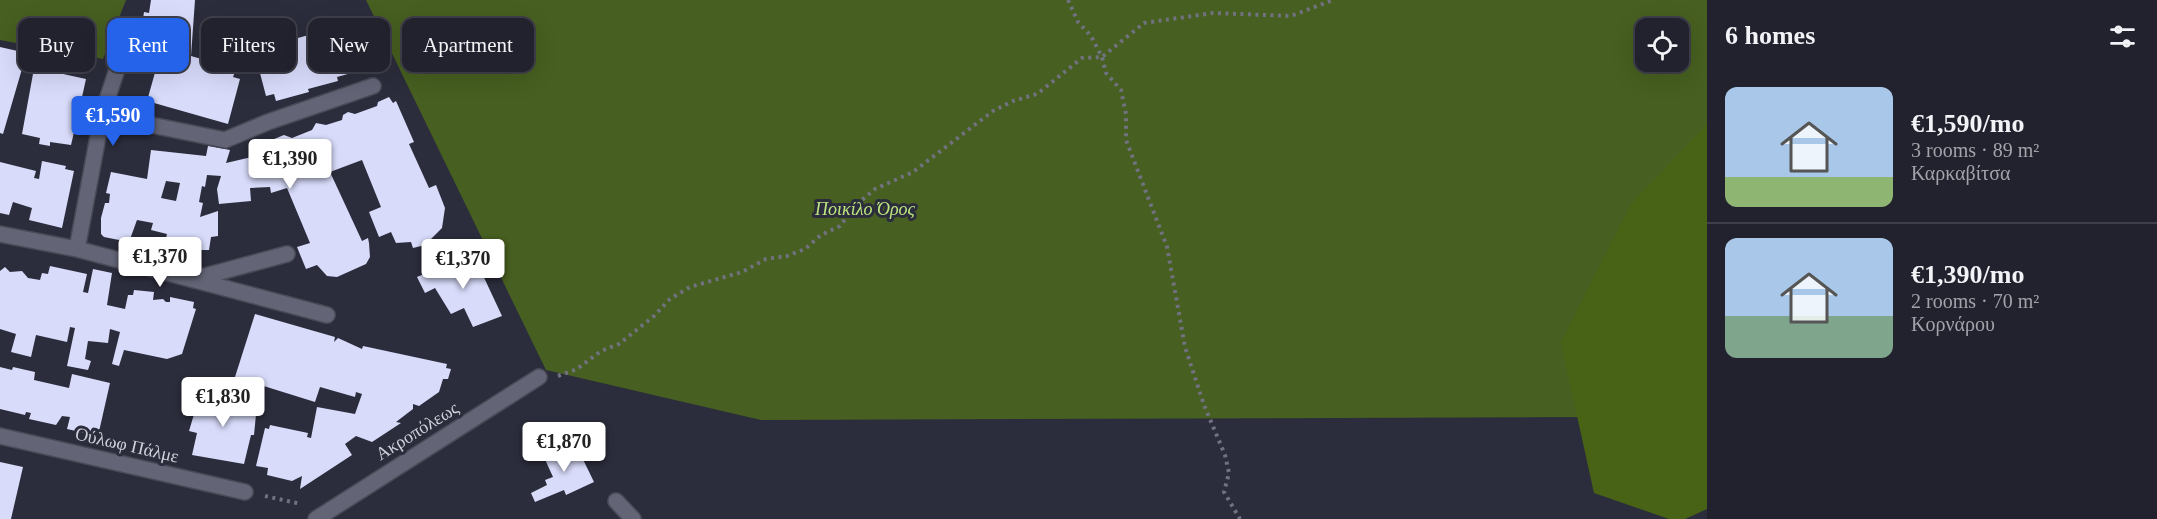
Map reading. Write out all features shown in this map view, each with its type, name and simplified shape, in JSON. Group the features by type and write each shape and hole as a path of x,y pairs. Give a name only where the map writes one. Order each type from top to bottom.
{"street":[{"path":"77,249 102,115 116,72"},
{"path":"102,115 225,140 268,122 373,86"},
{"path":"0,234 77,249 327,315"},
{"path":"191,279 286,254"},
{"name":"Ακροπόλεως","path":"316,519 539,377"},
{"name":"Ούλωφ Πάλμε","path":"0,436 245,492"},
{"path":"616,501 633,519"}],"path":[{"path":"1068,0 1078,21 1091,36 1102,57 1106,73 1120,90 1126,114 1126,140 1167,247 1185,347 1204,405 1217,432 1229,472 1224,492 1240,519"},
{"path":"539,377 560,376 577,369 601,351 618,344 654,316 670,299 690,287 742,272 766,259 787,256 805,249 821,235 840,226 855,205 875,189 913,172 993,111 1013,101 1037,94 1082,58 1102,57 1144,23 1213,14 1291,16 1333,0"}],"green space":[{"path":"0,0 126,0 119,18 107,18 107,49 103,59 95,58 95,18 18,18 18,43 0,40"},
{"name":"Ποικίλο Όρος","path":"366,0 1707,0 1707,367 1596,417 761,420 546,370 390,49 390,18 375,18"},
{"path":"1707,124 1707,509 1685,519 1669,519 1594,493 1561,343 1631,204"}],"building":[{"path":"151,0 195,0 191,56 201,59 201,72 235,72 233,77 240,79 228,124 147,101 155,72 189,72 189,18 143,18 144,12 149,13"},
{"path":"308,35 308,72 355,72 337,77 338,81 308,89 309,92 276,101 274,94 266,96 260,72 296,72 296,39"},
{"path":"0,47 18,51 18,72 21,72 3,134 0,133"},
{"path":"33,72 54,72 86,79 78,115 85,117 82,129 75,128 71,145 50,142 50,146 39,144 40,138 22,134"},
{"path":"389,97 393,103 396,101 414,142 409,144 429,188 436,185 445,208 442,228 425,245 413,248 411,242 396,243 391,232 379,237 369,212 381,207 362,160 330,172 362,241 368,238 370,257 366,264 337,277 327,276 317,265 306,269 297,247 310,243 287,188 271,193 270,187 250,188 251,201 219,204 217,189 221,176 207,175 199,202 203,203 200,217 218,211 218,236 211,237 209,250 163,250 167,234 151,230 153,223 137,220 129,242 104,237 101,234 101,218 105,203 109,203 110,194 106,193 111,172 147,179 151,150 206,156 208,146 230,150 226,163 264,154 262,144 284,135 292,138 312,130 316,123 326,125 342,120 343,115 348,112 355,114 377,106 378,102","holes":["166,181 180,183 176,201 161,198"]},
{"path":"42,161 66,166 65,169 74,171 62,228 29,220 32,208 13,202 9,215 0,213 0,162 36,171 34,178 39,179"},
{"path":"473,254 502,316 473,327 464,308 451,314 435,288 425,293 417,277 431,271 432,273"},
{"path":"50,266 87,274 83,292 88,293 93,269 112,273 107,305 125,309 128,295 133,295 134,290 154,292 153,300 163,299 170,302 170,297 194,302 193,308 196,309 182,354 167,359 124,350 119,366 112,364 120,332 110,329 108,343 88,341 85,359 91,361 88,370 67,366 75,328 70,327 67,342 36,335 31,357 11,352 16,334 0,329 0,271 5,267 10,272 22,271 28,278 40,280 42,273 48,274"},
{"path":"255,314 335,337 334,342 338,338 362,349 363,346 447,364 446,368 451,369 448,379 443,379 439,392 419,406 413,404 413,409 396,422 401,423 372,442 356,436 345,444 352,455 300,489 302,476 292,481 267,475 268,468 256,466 265,428 269,429 270,425 308,433 307,437 311,438 317,407 355,414 362,394 356,392 355,397 320,387 315,402 235,377"},
{"path":"0,367 12,370 13,367 35,372 34,380 69,388 72,374 110,383 98,436 67,429 70,417 62,416 56,425 29,419 31,413 26,412 25,415 0,409"},
{"path":"200,394 257,404 254,435 251,435 244,464 192,455 197,433 189,431"},
{"path":"567,444 570,451 577,447 594,482 566,495 564,490 535,502 531,493 547,485 545,480 553,477 543,455"},
{"path":"0,462 23,467 11,519 0,519"}]}
